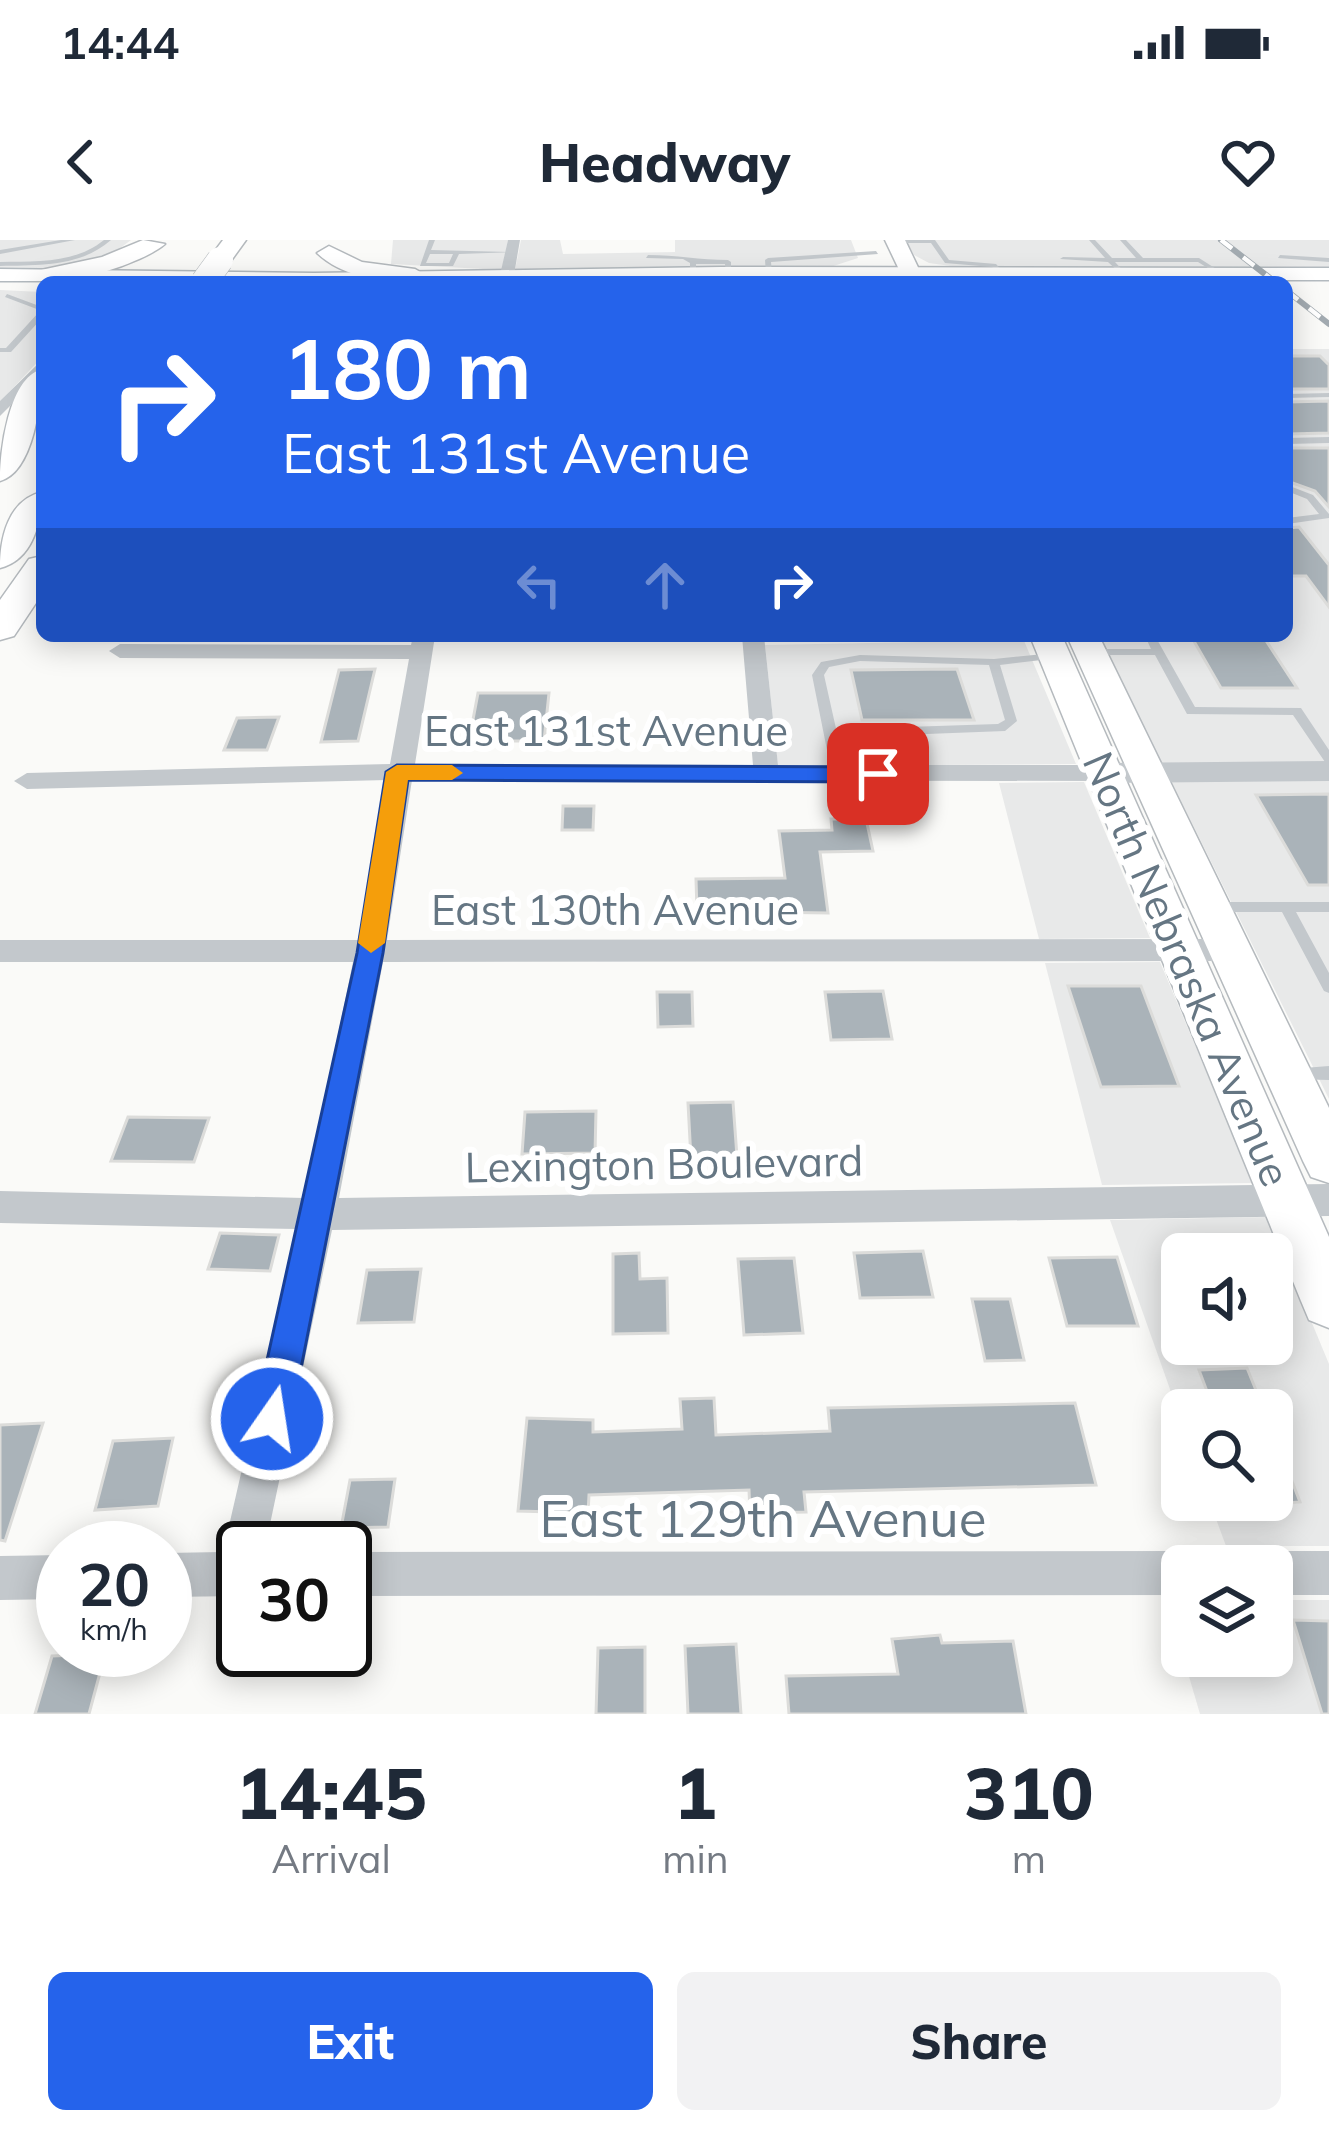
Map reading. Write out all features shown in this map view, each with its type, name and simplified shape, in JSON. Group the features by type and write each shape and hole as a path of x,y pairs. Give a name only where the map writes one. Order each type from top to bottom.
{"highway":[{"path":"121,276 154,242"},
{"path":"62,276 109,263 154,242"},
{"path":"318,276 333,247 356,268 394,276"},
{"path":"208,276 228,250"},
{"path":"242,276 256,255"},
{"path":"0,471 36,391"},
{"path":"0,556 36,510"},
{"path":"0,628 36,576"},
{"path":"0,657 36,621"}],"main road":[{"path":"895,240 913,276"},
{"path":"873,247 887,276"},
{"path":"1208,276 1328,262"},
{"path":"1004,276 1129,270"},
{"path":"699,274 729,276"},
{"path":"635,276 828,276"},
{"path":"1,291 36,283"},
{"name":"North Nebraska Avenue","path":"1069,645 1124,773 1180,950 1307,1200 1329,1301"},
{"name":"North Nebraska Avenue","path":"1124,773 1309,1073 1329,1161"}],"street":[{"path":"509,276 513,246"},
{"path":"3,404 36,371"},
{"path":"754,642 766,775"},
{"path":"120,651 422,644 370,953 251,1521"},
{"name":"East 131st Avenue","path":"27,781 397,772 1329,771"},
{"name":"East 130th Avenue","path":"0,951 1229,950"},
{"name":"Lexington Boulevard","path":"0,1208 318,1214 1307,1200"},
{"name":"East 129th Avenue","path":"372,1574 1161,1573"},
{"path":"1293,1573 1329,1573"},
{"path":"0,1578 36,1577"}],"lane":[{"path":"0,253 72,240"},
{"path":"0,264 65,261 92,254 108,240"},
{"path":"432,240 422,265 451,265 457,252"},
{"path":"840,240 846,254"},
{"path":"895,240 933,242 947,262 994,265 1004,276"},
{"path":"1092,240 1129,270 1199,260 1221,274"},
{"path":"1123,240 1129,270"},
{"path":"428,252 513,246"},
{"path":"769,273 767,260 840,258 873,247"},
{"path":"649,257 699,274"},
{"path":"1280,257 1328,262"},
{"path":"1,291 36,308"},
{"path":"0,350 8,350 36,318"},
{"path":"1293,396 1329,395"},
{"path":"1293,440 1329,440"},
{"path":"1293,490 1310,496 1326,516 1293,520"},
{"path":"1153,642 1191,711 1298,711 1329,759"},
{"path":"838,775 818,675 825,664 860,658 994,662 1069,645 1159,652"},
{"path":"833,742 845,733 869,730 1001,728 1011,722 1010,711 994,662"},
{"path":"1209,907 1329,907"},
{"path":"1286,907 1329,987"}],"shaded area":[{"path":"0,240 131,240 101,262 51,272 0,273"},
{"path":"393,240 508,240 502,270 391,264"},
{"path":"521,240 560,240 563,254 675,252 675,240 851,240 858,258 821,270 515,270"},
{"path":"905,240 1329,240 1329,268 980,270 929,263 914,255"},
{"path":"0,290 36,292 36,363 0,402"},
{"path":"1293,349 1329,349 1329,1099 1102,642 1293,642"},
{"path":"1025,642 1076,764 778,766 765,645"},
{"path":"1084,782 1150,938 1039,939 999,783"},
{"path":"1160,962 1253,1183 1102,1185 1045,963"},
{"path":"1268,1217 1275,1233 1161,1233 1161,1364 1110,1220"},
{"path":"1293,1277 1329,1364 1329,1546 1226,1545 1217,1521 1293,1521 1293,1389 1170,1389 1161,1365 1293,1365"},
{"path":"1293,1600 1329,1600 1329,1714 1200,1714 1189,1677 1293,1677"}],"building":[{"path":"1293,356 1320,356 1329,365 1329,389 1293,389"},
{"path":"1329,401 1329,433 1293,434 1293,402"},
{"path":"1293,448 1329,448 1329,507 1315,491 1293,483"},
{"path":"1299,527 1329,565 1329,607 1306,576 1293,576 1293,528"},
{"path":"1194,642 1267,642 1297,688 1221,688"},
{"path":"375,669 358,741 321,742 339,670"},
{"path":"957,669 974,720 862,720 851,670"},
{"path":"478,693 549,693 544,741 469,741"},
{"path":"279,717 267,750 224,750 237,718"},
{"path":"1329,794 1329,885 1308,885 1256,795"},
{"path":"563,806 594,806 593,830 562,830"},
{"path":"831,819 866,819 873,851 820,852 828,913 697,911 696,879 785,878 779,831 832,830"},
{"path":"1068,986 1141,986 1179,1086 1101,1087"},
{"path":"883,991 892,1039 831,1040 825,992"},
{"path":"657,992 692,992 693,1026 658,1027"},
{"path":"733,1102 737,1157 691,1159 688,1103"},
{"path":"596,1111 595,1153 522,1154 525,1112"},
{"path":"128,1117 209,1118 194,1162 111,1161"},
{"path":"220,1233 279,1235 270,1271 208,1269"},
{"path":"923,1251 933,1297 860,1298 854,1253"},
{"path":"639,1253 640,1279 667,1278 668,1333 613,1334 613,1254"},
{"path":"1117,1257 1138,1326 1067,1326 1049,1258"},
{"path":"794,1258 803,1333 744,1335 738,1259"},
{"path":"421,1269 414,1322 358,1323 367,1270"},
{"path":"972,1299 1010,1299 1024,1360 985,1361"},
{"path":"1247,1368 1256,1389 1206,1389 1199,1370"},
{"path":"714,1398 716,1435 830,1431 828,1408 1075,1403 1096,1485 804,1492 806,1512 750,1513 749,1490 589,1495 588,1513 518,1511 527,1418 593,1420 593,1432 682,1429 680,1399"},
{"path":"43,1423 5,1541 0,1540 0,1425"},
{"path":"173,1438 158,1506 95,1510 113,1441"},
{"path":"395,1479 388,1527 372,1527 372,1521 342,1521 350,1480"},
{"path":"1293,1620 1329,1621 1329,1714 1322,1714"},
{"path":"940,1635 942,1643 1013,1641 1026,1714 789,1714 786,1676 898,1674 892,1639"},
{"path":"736,1644 741,1714 688,1714 685,1646"},
{"path":"645,1647 645,1714 596,1714 598,1648"},
{"path":"46,1677 99,1677 89,1714 35,1714"}],"railway":[{"path":"1221,240 1267,276"},
{"path":"1293,296 1329,324"}],"slow traffic":[{"path":"371,943 397,772 452,773"}],"route":[{"path":"272,1419 370,953 397,772 878,774"}]}
